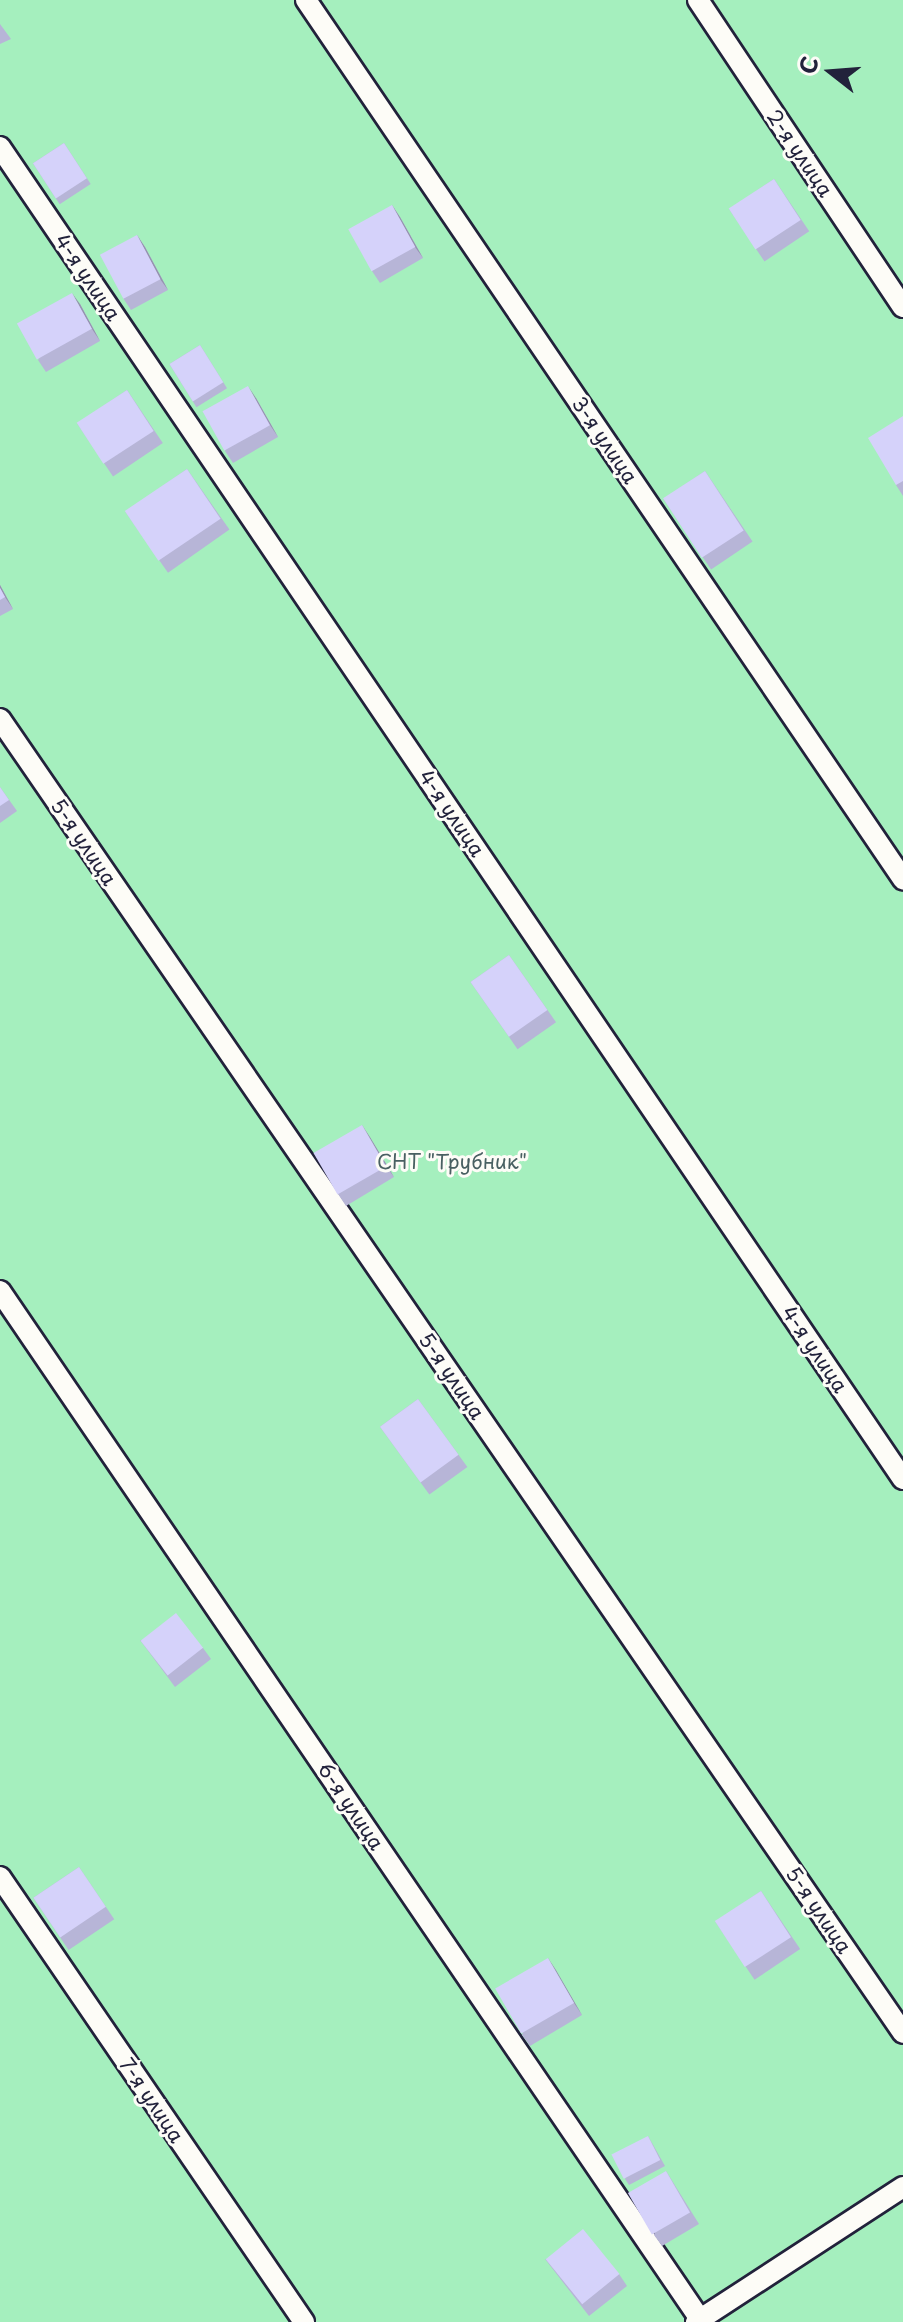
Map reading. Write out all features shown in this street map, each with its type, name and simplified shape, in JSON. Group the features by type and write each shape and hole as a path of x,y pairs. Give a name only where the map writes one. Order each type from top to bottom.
{"lane":[{"name":"3-я улица","path":"306,0 903,879"},
{"name":"2-я улица","path":"698,0 903,307"},
{"name":"4-я улица","path":"0,147 903,1479"},
{"name":"5-я улица","path":"0,719 903,2033"},
{"name":"6-я улица","path":"0,1291 700,2321"},
{"name":"7-я улица","path":"0,1877 304,2322"},
{"path":"700,2321 903,2187"}],"green space":[{"name":"СНТ \"Трубник\"","path":"0,0 903,0 903,2322 0,2322"}],"building":[{"path":"64,143 87,178 56,198 33,163"},
{"path":"774,179 801,220 755,250 729,208"},
{"path":"392,205 415,247 372,271 348,229"},
{"path":"137,235 160,279 123,299 100,255"},
{"path":"72,293 92,329 37,359 17,324"},
{"path":"200,345 223,382 193,401 169,364"},
{"path":"248,386 270,425 224,451 203,411"},
{"path":"127,390 154,431 103,464 77,423"},
{"path":"903,416 903,481 896,485 868,438"},
{"path":"187,469 221,519 158,561 125,511"},
{"path":"705,471 744,531 702,558 663,498"},
{"path":"0,787 9,800 0,806"},
{"path":"509,955 547,1010 509,1037 470,982"},
{"path":"362,1125 386,1167 338,1195 314,1153"},
{"path":"418,1399 459,1455 421,1482 380,1427"},
{"path":"176,1613 203,1648 168,1675 141,1641"},
{"path":"79,1867 106,1907 60,1938 33,1898"},
{"path":"761,1891 791,1937 745,1967 715,1921"},
{"path":"548,1958 574,2003 521,2034 495,1988"},
{"path":"648,2136 660,2160 624,2179 611,2155"},
{"path":"666,2171 690,2213 652,2235 628,2193"},
{"path":"583,2229 620,2274 582,2304 546,2259"}]}
